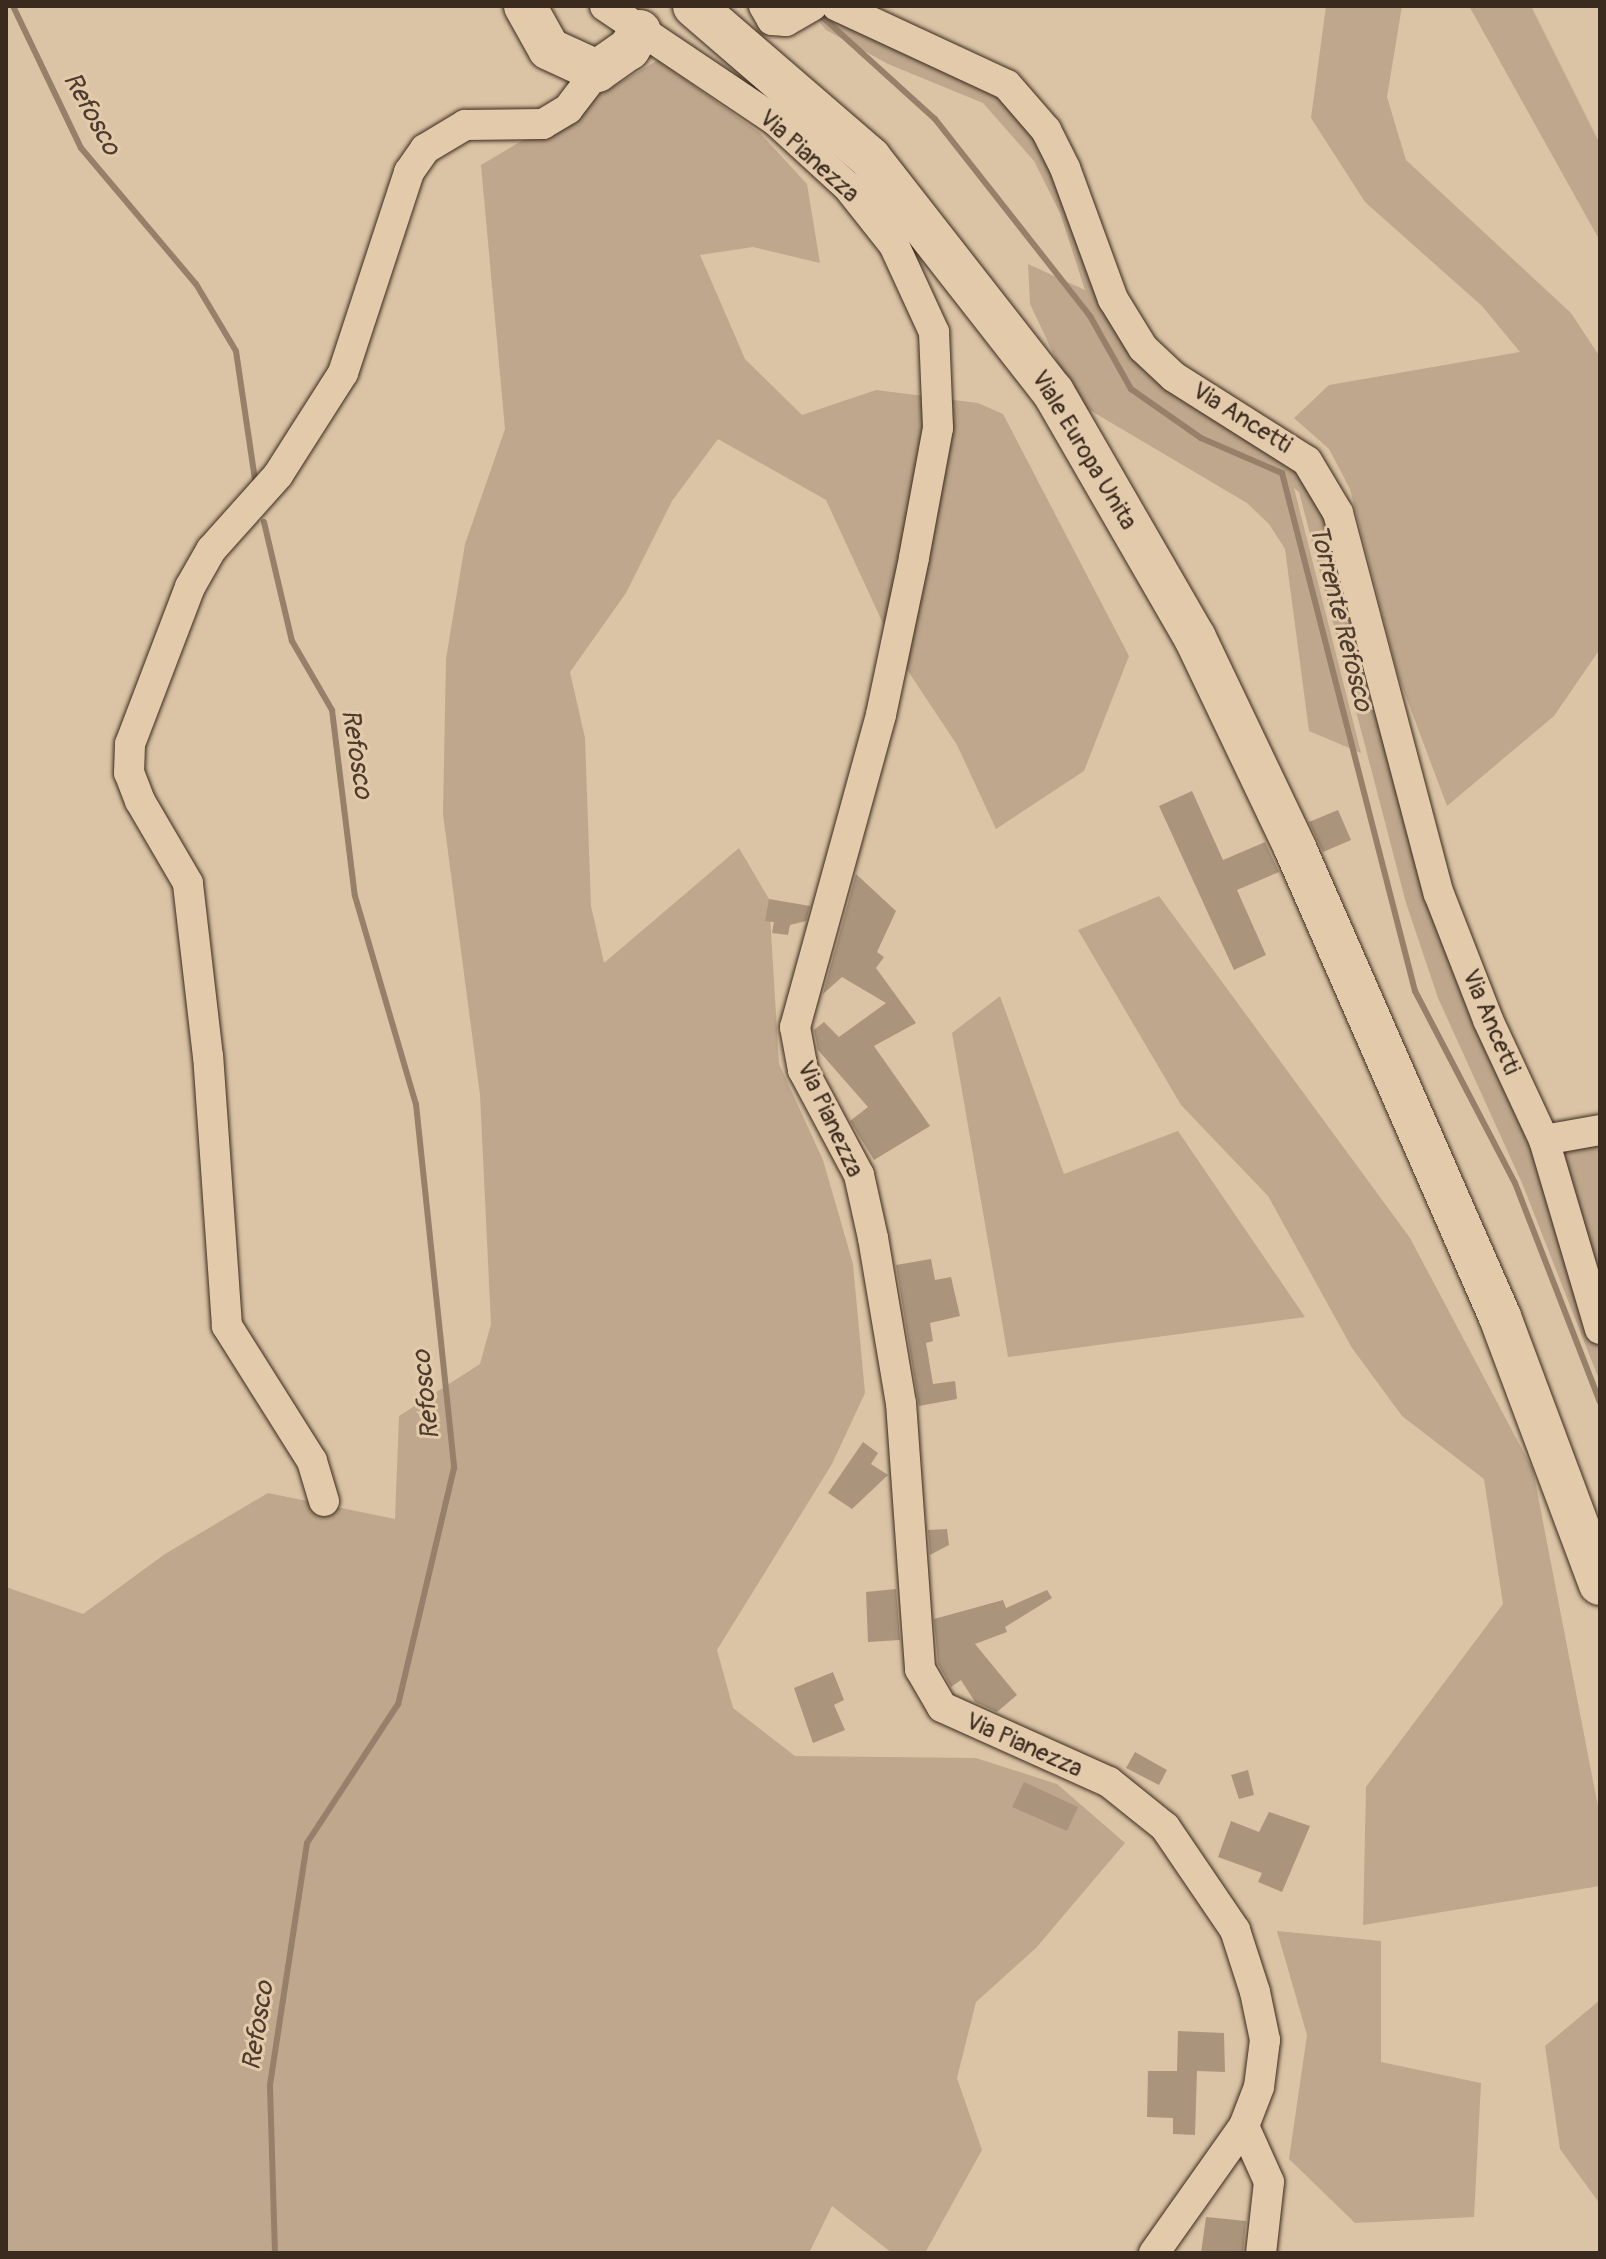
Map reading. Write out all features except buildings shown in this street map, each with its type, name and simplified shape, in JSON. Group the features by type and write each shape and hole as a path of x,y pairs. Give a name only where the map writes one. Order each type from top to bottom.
{"highway":[{"path":"525,6 549,49 597,71 629,49 640,31"},
{"name":"Viale Europa Unita","path":"694,6 870,158 1053,392 1195,638 1295,848 1500,1317 1600,1584"}],"street":[{"name":"Via Pianezza","path":"605,6 776,121 848,187 894,245 934,332 938,428 914,558 881,715 795,1027 803,1070 859,1175 873,1238 901,1403 920,1669 942,1707 1109,1782 1165,1827 1208,1882 1235,1930 1265,2040 1259,2087 1244,2126 1154,2253"},
{"path":"764,6 772,20 803,12"},
{"name":"Via Ancetti","path":"837,6 1007,85 1046,130 1065,168 1113,299 1143,348 1174,377 1307,461 1338,513 1439,894 1488,1020 1544,1140 1600,1329"},
{"path":"324,1501 299,1438 227,1326 206,1028 188,883 140,801 129,773 130,744 190,587 211,550 278,475 343,373 409,172 425,149 465,125 543,124 568,109 597,71"},
{"path":"1544,1140 1600,1130"},
{"path":"1244,2126 1269,2182 1261,2253"}],"shaded area":[{"path":"827,6 995,90 1050,158 1099,298 1280,446 1321,501 1370,688 1539,1134 1600,1134 1600,1382 1522,1183 1438,998 1406,903 1299,492 1294,488 1361,753 1309,731 1285,549 1269,524 1247,503 1076,402 1030,304 1028,264 1085,290 1060,213 1034,161 983,103 888,64 826,30 811,12"},
{"path":"1326,6 1402,6 1387,97 1406,160 1571,313 1600,357 1600,649 1554,716 1447,806 1399,678 1350,489 1329,449 1294,418 1329,385 1520,352 1482,306 1365,202 1311,118"},
{"path":"1469,6 1531,6 1600,144 1600,241"},
{"path":"658,60 760,133 807,184 820,263 753,247 700,255 745,359 802,415 876,390 978,403 1003,414 1129,656 1084,771 996,829 957,745 898,656 826,500 718,439 672,501 626,593 570,672 585,738 591,906 604,963 739,848 769,899 779,1064 823,1160 853,1264 865,1393 832,1464 717,1650 733,1708 795,1756 976,1758 1057,1784 1125,1843 1036,1948 976,2002 957,2078 982,2150 925,2253 892,2253 832,2206 809,2253 6,2253 6,1587 83,1614 165,1554 268,1493 395,1519 399,1416 480,1364 491,1324 480,1095 443,814 446,659 465,544 505,429 481,165"},
{"path":"1159,896 1410,1238 1533,1470 1600,1817 1600,1886 1363,1925 1366,1787 1503,1604 1484,1479 1402,1416 1352,1348 1268,1196 1181,1105 1078,930"},
{"path":"1000,996 1064,1174 1178,1131 1305,1317 1008,1357 952,1033"},
{"path":"1277,1931 1381,1941 1381,2062 1481,2083 1474,2217 1355,2223 1289,2159 1307,2035"},
{"path":"1600,2000 1600,2204 1560,2149 1545,2046"}],"waterway":[{"name":"Refosco","path":"13,6 81,148 196,284 236,351 256,486"},
{"name":"Torrente Refosco","path":"818,13 935,119 1090,316 1131,389 1201,438 1282,473 1415,991 1515,1183 1600,1402"},
{"name":"Refosco","path":"264,522 292,641 332,710 355,896 416,1104 454,1468 398,1704 307,1843 270,2086 275,2253"}]}
